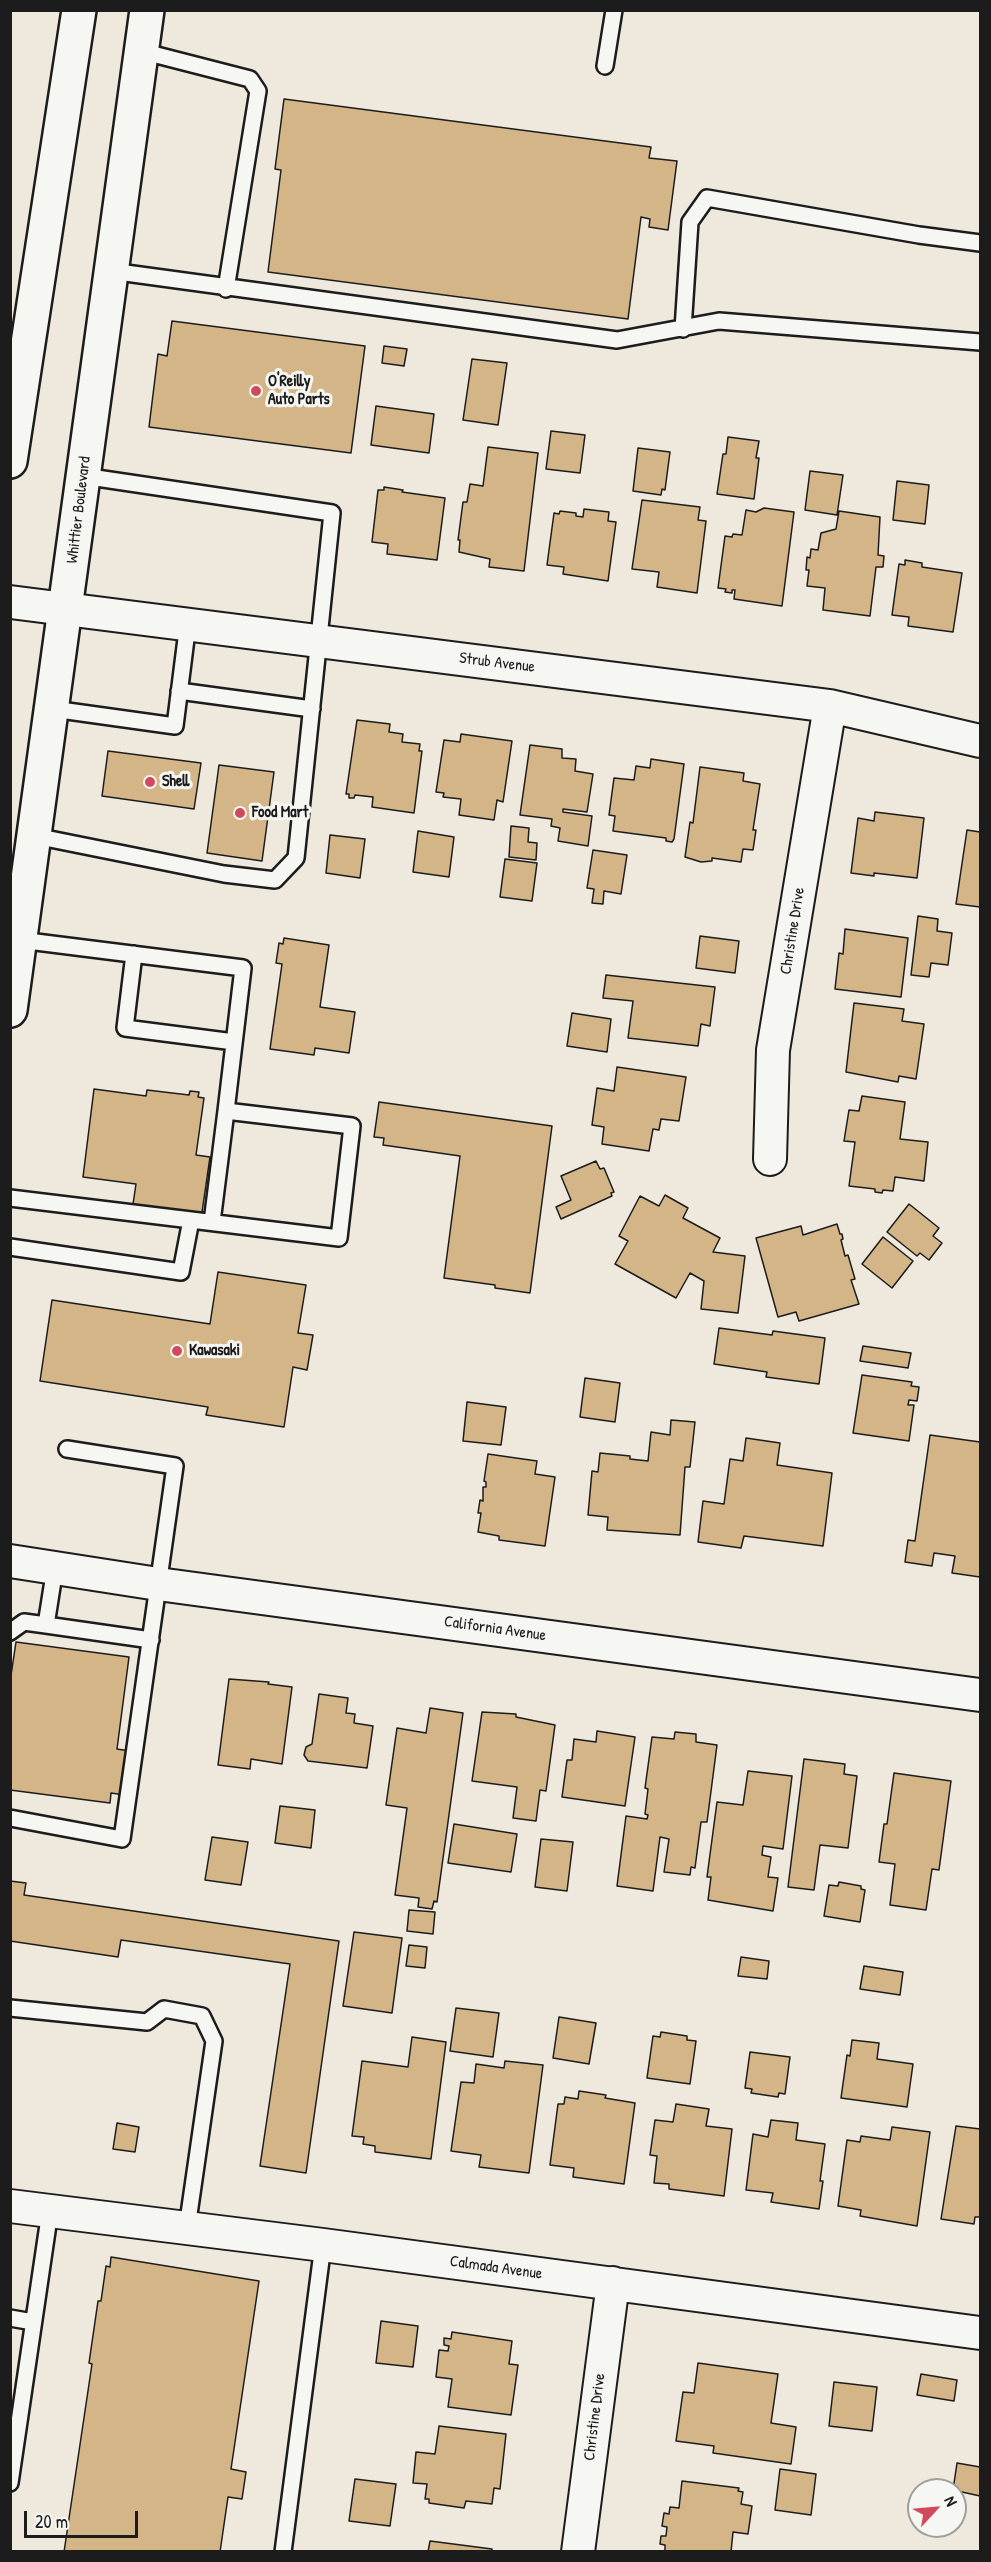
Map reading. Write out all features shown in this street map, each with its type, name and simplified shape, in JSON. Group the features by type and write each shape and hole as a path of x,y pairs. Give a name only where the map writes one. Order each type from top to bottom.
{"main road":[{"path":"10,462 79,10"},
{"name":"Whittier Boulevard","path":"10,1010 147,10"}],"street":[{"name":"Strub Avenue","path":"10,602 830,705 981,741"},
{"name":"Christine Drive","path":"770,1159 773,1050 830,705"},
{"name":"California Avenue","path":"10,1562 981,1695"},
{"name":"Calmada Avenue","path":"10,2206 323,2245 981,2333"},
{"name":"Christine Drive","path":"578,2552 613,2283"}],"lane":[{"path":"605,66 614,10"},
{"path":"141,51 250,80 258,91 226,289"},
{"path":"683,329 690,222 707,198 919,235 981,243"},
{"path":"111,272 617,340 719,321 981,342"},
{"path":"35,836 224,874 275,880 296,858 332,513 83,477"},
{"path":"53,709 175,726 188,623"},
{"path":"179,691 312,709"},
{"path":"20,940 243,968 212,1222"},
{"path":"134,954 125,1028 234,1042"},
{"path":"10,1198 339,1238 352,1126 226,1111"},
{"path":"10,1247 181,1272 191,1220"},
{"path":"10,1818 122,1839 175,1466 67,1449"},
{"path":"46,1625 55,1568"},
{"path":"10,1632 24,1622 151,1640"},
{"path":"10,2008 147,2022 164,2009 202,2016 214,2041 187,2228"},
{"path":"10,2483 50,2211"},
{"path":"282,2552 323,2245"},
{"path":"10,2318 33,2322"}],"building":[{"path":"284,99 651,147 649,158 677,161 668,230 649,227 650,219 641,217 628,319 268,272 281,170 275,169"},
{"name":"O'Reilly Auto Parts","path":"172,321 365,346 351,453 149,427 158,354 167,356"},
{"path":"384,346 407,349 404,366 382,363"},
{"path":"472,359 507,363 498,425 463,420"},
{"path":"376,406 434,414 429,453 371,445"},
{"path":"551,431 585,435 580,473 546,469"},
{"path":"728,437 759,441 754,499 717,494"},
{"path":"488,447 538,453 524,571 489,567 490,559 459,552 460,540 458,540 463,502 467,502 470,484 483,486"},
{"path":"638,448 670,452 665,490 662,489 661,495 633,491"},
{"path":"810,471 843,475 837,515 805,510"},
{"path":"897,481 929,485 925,524 893,520"},
{"path":"384,487 445,498 437,560 387,554 388,544 372,542 378,490 384,490"},
{"path":"642,500 700,507 698,520 706,521 697,593 657,587 659,572 632,569"},
{"path":"764,508 794,512 782,606 734,599 735,590 732,590 732,593 718,588 725,536 742,535 746,510 756,512"},
{"path":"584,509 609,512 608,521 616,522 608,581 563,574 564,567 547,565 554,513 559,514 560,511 576,513 576,516 583,517"},
{"path":"839,511 880,517 878,555 884,556 883,567 876,567 870,616 823,610 825,588 807,586 809,570 806,570 807,557 810,558 811,549 818,550 821,533 836,529"},
{"path":"905,560 922,563 922,567 962,573 953,632 908,626 909,617 892,615 899,564 905,565"},
{"path":"357,720 390,724 389,732 403,734 402,742 420,744 419,751 422,751 414,813 372,807 373,797 355,795 354,798 349,798 349,794 346,794"},
{"path":"461,734 512,741 503,802 497,800 494,820 459,815 461,799 443,797 444,793 436,792 444,740 460,742"},
{"path":"530,745 562,749 562,758 576,759 575,771 593,774 587,812 563,809 563,812 592,816 588,846 558,841 560,828 551,826 552,819 520,815"},
{"path":"108,751 201,763 194,809 102,796"},
{"path":"651,759 684,764 672,842 666,841 666,838 613,831 615,816 609,815 614,778 634,780 636,766 650,768"},
{"name":"Food Mart","path":"219,765 274,772 262,861 207,853"},
{"path":"700,767 744,773 743,781 760,784 753,830 756,830 753,850 743,849 741,862 712,858 712,861 701,862 685,857 690,822 693,823"},
{"path":"875,812 924,818 917,878 851,873 858,818 874,821"},
{"path":"511,826 529,828 528,842 537,843 536,860 509,857"},
{"path":"967,830 980,832 980,907 956,904"},
{"path":"418,831 454,837 449,877 413,872"},
{"path":"330,835 365,839 360,878 326,873"},
{"path":"593,850 627,855 621,894 604,891 603,904 592,903 594,889 587,888"},
{"path":"505,859 537,863 532,901 500,897"},
{"path":"918,916 938,919 937,931 952,933 948,965 931,963 929,977 911,975"},
{"path":"845,929 908,938 901,997 835,989 839,953 843,954"},
{"path":"700,936 739,941 735,973 696,968"},
{"path":"284,938 329,945 320,1007 355,1012 349,1053 315,1048 314,1055 270,1049 282,964 276,963 279,943 283,944"},
{"path":"606,975 715,987 710,1026 701,1024 698,1046 628,1038 633,1001 603,998"},
{"path":"854,1003 904,1009 902,1021 924,1024 916,1079 899,1076 898,1082 846,1072"},
{"path":"572,1013 611,1019 607,1052 567,1046"},
{"path":"617,1067 686,1077 679,1121 661,1119 659,1130 653,1129 649,1151 602,1144 604,1127 592,1125 597,1088 614,1091"},
{"path":"94,1089 146,1096 147,1090 189,1095 190,1091 199,1092 198,1097 204,1098 196,1155 210,1157 201,1219 132,1211 136,1184 83,1177"},
{"path":"862,1096 905,1102 900,1139 928,1142 924,1181 895,1177 893,1191 883,1190 882,1193 875,1192 875,1189 849,1186 855,1142 844,1141 849,1110 859,1111"},
{"path":"379,1102 552,1126 530,1293 495,1288 495,1285 444,1278 460,1156 383,1145 384,1138 374,1137"},
{"path":"596,1161 600,1169 604,1168 614,1192 611,1193 612,1196 561,1219 556,1207 571,1200 561,1176"},
{"path":"665,1195 688,1208 683,1218 720,1238 713,1252 745,1256 738,1313 701,1309 704,1281 690,1273 676,1298 615,1264 628,1241 619,1236 640,1196 659,1206"},
{"path":"909,1204 939,1228 933,1236 942,1243 929,1260 920,1253 917,1256 887,1232"},
{"path":"837,1224 842,1234 843,1239 841,1240 845,1256 848,1255 855,1279 851,1280 859,1304 799,1321 796,1312 778,1317 756,1238 801,1226 803,1235"},
{"path":"883,1237 913,1261 892,1288 862,1264"},
{"name":"Kawasaki","path":"218,1272 306,1285 298,1333 313,1335 307,1370 293,1367 284,1427 206,1415 208,1407 40,1381 52,1300 210,1324"},
{"path":"719,1328 772,1335 773,1331 825,1338 819,1384 766,1377 767,1372 714,1364"},
{"path":"863,1346 911,1353 908,1368 860,1361"},
{"path":"862,1375 912,1382 911,1386 919,1387 917,1401 909,1400 908,1405 914,1405 909,1441 853,1433"},
{"path":"585,1378 620,1383 615,1422 580,1417"},
{"path":"467,1402 506,1407 501,1445 463,1441"},
{"path":"671,1420 695,1422 690,1467 685,1467 680,1535 607,1530 608,1517 588,1515 592,1471 598,1472 600,1453 630,1456 630,1459 648,1461 651,1432 670,1435"},
{"path":"930,1435 980,1442 980,1577 952,1573 955,1556 934,1553 932,1566 905,1562 908,1540 915,1541"},
{"path":"746,1438 780,1443 777,1465 832,1473 823,1546 744,1536 741,1548 698,1542 703,1501 724,1504 730,1459 743,1461"},
{"path":"488,1454 537,1461 535,1474 555,1477 545,1546 499,1540 499,1536 478,1532 481,1513 478,1513 480,1500 483,1501 483,1487 486,1487 484,1481"},
{"path":"16,1642 129,1657 117,1749 130,1751 124,1795 111,1793 110,1803 10,1790 10,1682"},
{"path":"229,1679 269,1682 268,1684 292,1687 282,1764 251,1759 250,1769 218,1765"},
{"path":"319,1694 348,1698 346,1713 355,1714 354,1723 373,1726 367,1768 308,1761 304,1755 306,1747 312,1744"},
{"path":"430,1708 463,1713 437,1902 434,1901 432,1909 418,1907 419,1898 395,1895 407,1808 386,1805 397,1728 426,1733"},
{"path":"482,1712 516,1714 516,1717 555,1725 546,1791 540,1790 536,1821 513,1818 517,1787 472,1781"},
{"path":"597,1731 635,1737 625,1806 562,1797 567,1760 572,1760 574,1739 596,1742"},
{"path":"675,1732 696,1734 696,1742 717,1745 707,1822 701,1822 695,1868 691,1867 690,1875 664,1872 669,1839 660,1837 653,1891 617,1886 626,1816 647,1819 648,1815 645,1814 648,1789 645,1788 652,1737 674,1739"},
{"path":"804,1759 845,1764 844,1774 857,1776 848,1848 820,1845 814,1890 788,1887"},
{"path":"748,1771 792,1776 783,1849 763,1846 762,1855 771,1857 768,1877 778,1878 773,1911 708,1900 711,1877 707,1877 717,1802 743,1805"},
{"path":"894,1773 951,1781 939,1870 932,1869 926,1910 890,1905 895,1864 879,1862"},
{"path":"280,1806 315,1810 311,1848 275,1843"},
{"path":"454,1824 517,1834 511,1872 448,1863"},
{"path":"212,1837 248,1842 241,1885 205,1880"},
{"path":"541,1839 573,1842 567,1891 535,1887"},
{"path":"10,1881 26,1883 24,1895 339,1941 306,2173 260,2166 290,1964 121,1940 118,1957 10,1941"},
{"path":"839,1882 861,1886 861,1889 865,1890 860,1922 824,1916 829,1885 838,1886"},
{"path":"409,1910 435,1912 433,1934 407,1931"},
{"path":"354,1932 402,1938 392,2013 343,2006"},
{"path":"409,1945 427,1947 425,1968 406,1966"},
{"path":"741,1957 769,1961 767,1979 738,1976"},
{"path":"864,1966 903,1972 900,1995 860,1989"},
{"path":"456,2008 499,2013 493,2057 450,2051"},
{"path":"559,2017 596,2023 589,2064 553,2058"},
{"path":"661,2032 687,2036 687,2040 696,2041 690,2084 647,2078 653,2036 660,2037"},
{"path":"412,2037 446,2042 431,2159 375,2152 375,2146 363,2144 364,2137 352,2136 362,2061 408,2067"},
{"path":"852,2040 879,2043 877,2059 913,2064 907,2107 841,2098 847,2055 850,2056"},
{"path":"750,2052 790,2057 785,2094 779,2093 778,2097 751,2093 752,2089 745,2088"},
{"path":"505,2061 543,2065 529,2173 479,2167 481,2155 451,2151 461,2082 474,2083 476,2064 504,2068"},
{"path":"579,2091 635,2103 624,2184 573,2177 574,2168 550,2165 558,2104 564,2104 565,2097 578,2099"},
{"path":"676,2104 709,2109 706,2126 732,2129 724,2196 669,2189 669,2184 654,2183 657,2156 650,2155 655,2120 673,2122"},
{"path":"771,2120 798,2123 796,2140 825,2144 819,2209 771,2202 773,2193 746,2190 753,2134 768,2137"},
{"path":"117,2123 139,2127 135,2152 113,2149"},
{"path":"956,2126 980,2129 980,2217 975,2217 974,2224 941,2219"},
{"path":"892,2127 930,2132 917,2226 860,2216 861,2210 838,2206 847,2140 860,2142 861,2136 890,2140"},
{"path":"111,2257 259,2281 231,2469 246,2472 242,2499 228,2497 220,2552 64,2552 92,2364 89,2363 98,2301 101,2301 106,2266 110,2267"},
{"path":"381,2321 418,2326 413,2367 376,2363"},
{"path":"452,2332 512,2341 509,2364 518,2365 511,2415 448,2407 452,2379 436,2377 439,2350 448,2351 449,2346 444,2345 444,2338 451,2339"},
{"path":"698,2363 778,2374 771,2423 796,2427 791,2464 713,2453 714,2446 676,2441 683,2392 694,2393"},
{"path":"921,2374 957,2380 954,2401 917,2395"},
{"path":"834,2382 877,2387 872,2431 829,2426"},
{"path":"439,2426 506,2434 500,2489 494,2488 492,2504 466,2501 464,2508 429,2503 429,2499 425,2499 427,2484 413,2483 416,2452 435,2454"},
{"path":"957,2463 980,2467 980,2496 967,2493 967,2478 955,2478"},
{"path":"780,2469 816,2474 811,2515 775,2510"},
{"path":"355,2479 396,2484 390,2526 349,2521"},
{"path":"682,2481 739,2488 738,2491 743,2492 741,2504 752,2506 748,2534 733,2532 731,2552 665,2552 665,2545 660,2544 661,2536 666,2536 667,2527 662,2526 664,2513 669,2514 670,2507 679,2508"},
{"path":"430,2541 492,2549 492,2552 428,2552"}],"place":[{"name":"O'Reilly Auto Parts","path":"256,391"},
{"name":"Shell","path":"150,782"},
{"name":"Food Mart","path":"240,813"},
{"name":"Kawasaki","path":"177,1351"}]}
